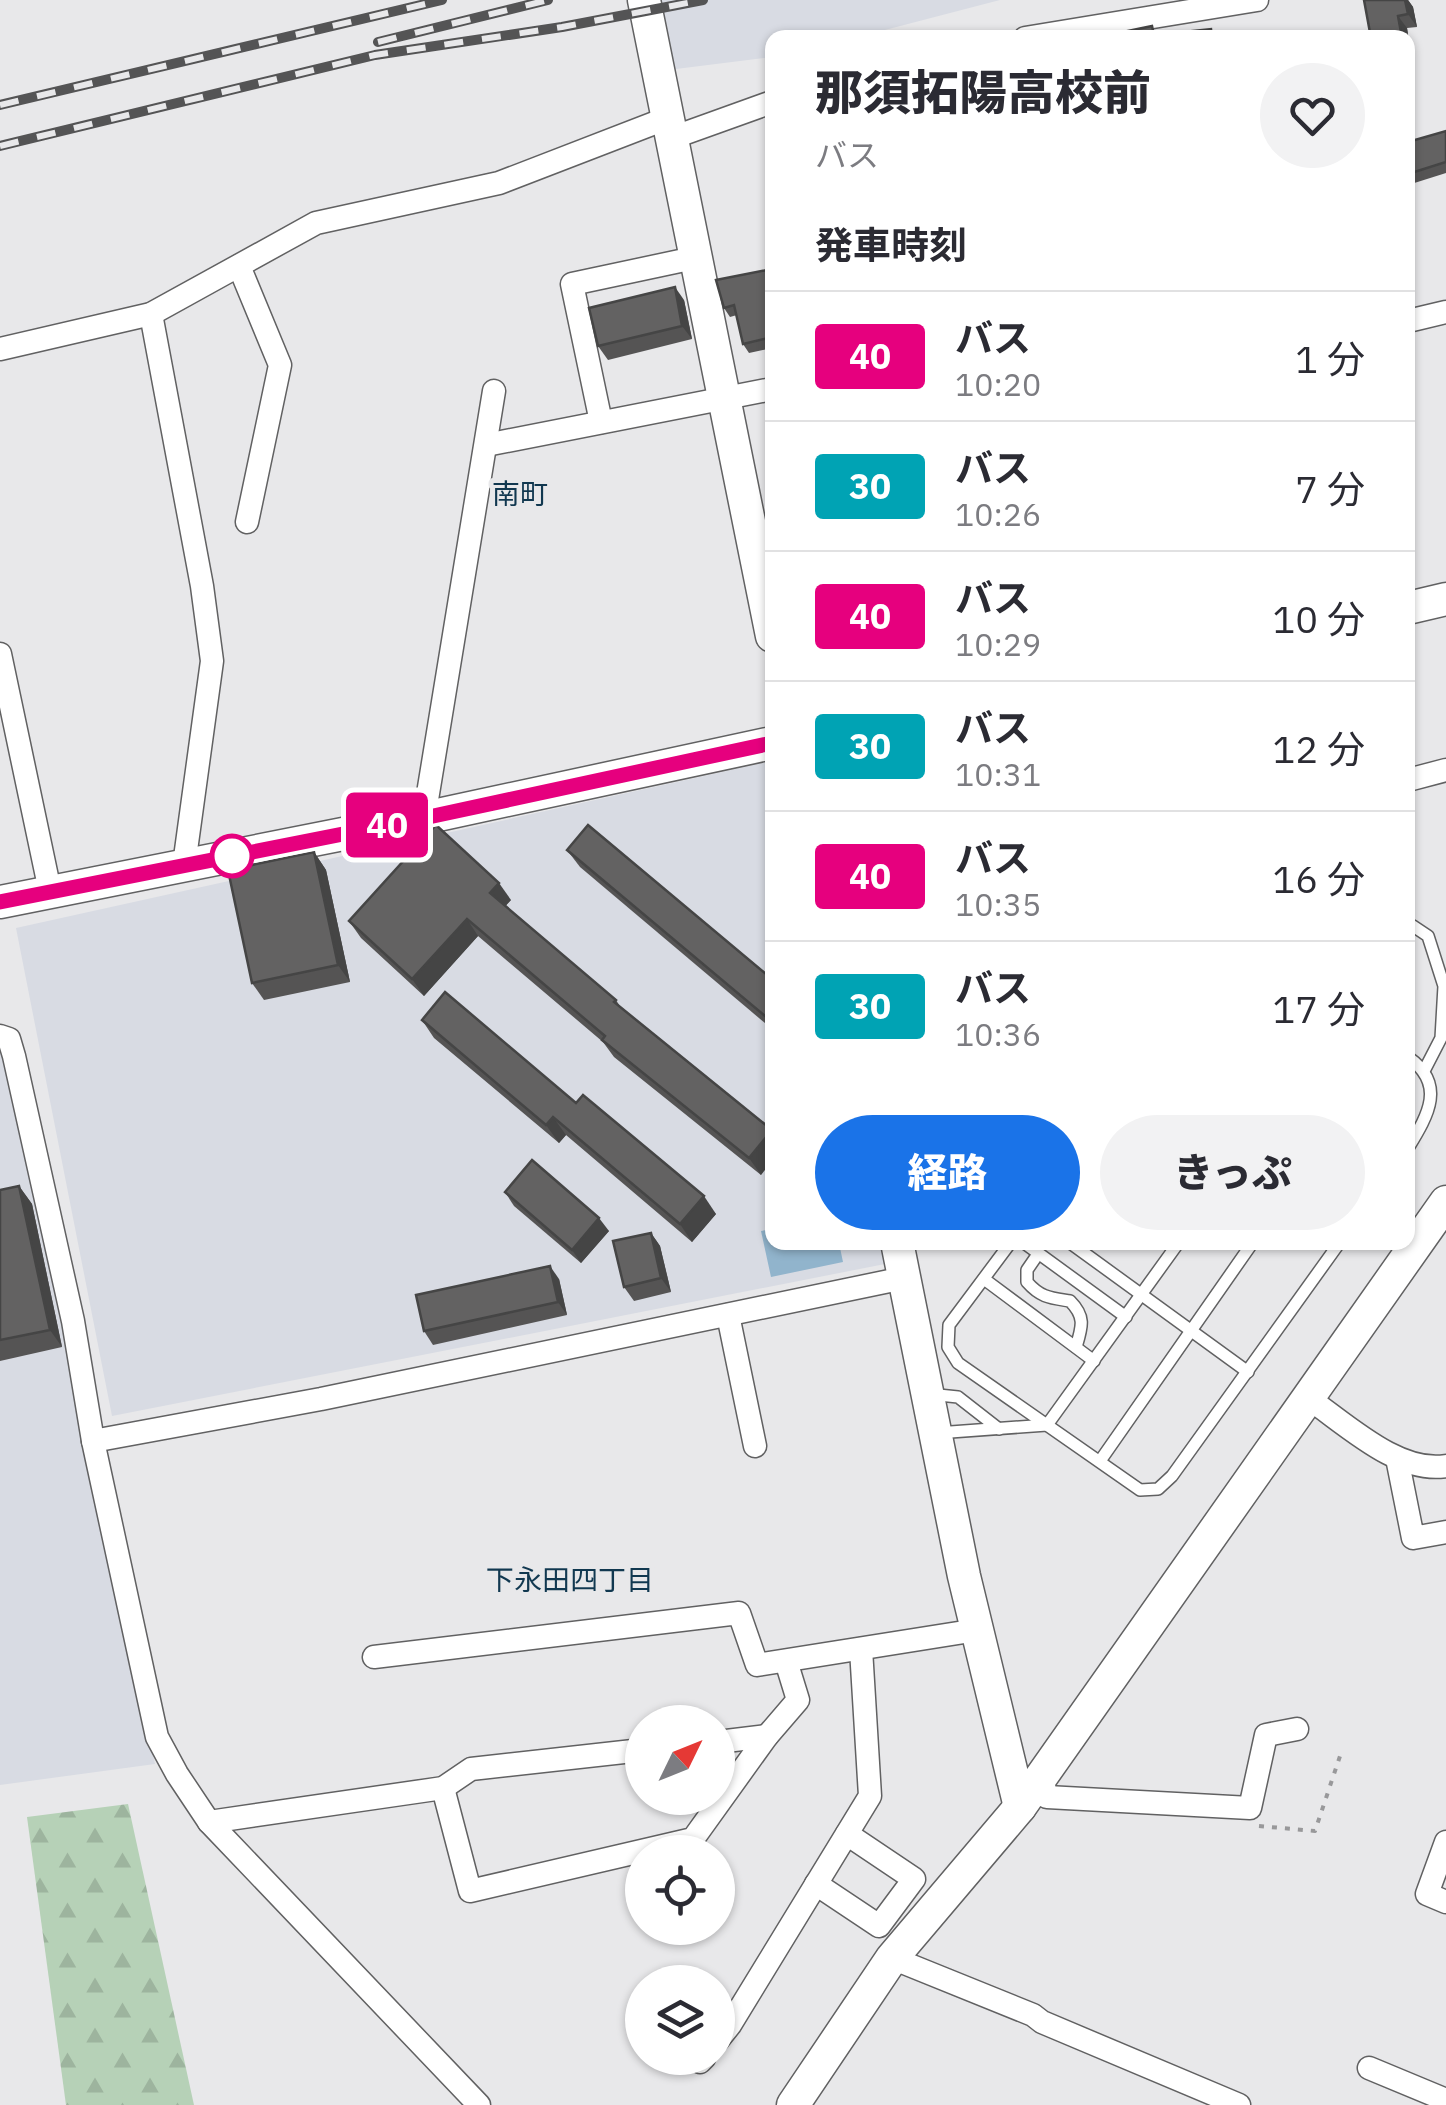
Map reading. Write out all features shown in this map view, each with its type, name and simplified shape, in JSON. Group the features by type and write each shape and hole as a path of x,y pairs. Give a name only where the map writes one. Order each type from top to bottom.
{"street":[{"path":"644,0 765,601"},
{"path":"1118,30 1257,0"},
{"path":"0,349 150,314 316,223 499,183 667,129 765,104"},
{"path":"600,422 572,284 694,258"},
{"path":"240,266 280,365 247,522"},
{"path":"1415,319 1446,312"},
{"path":"150,314 202,586 212,661 184,865"},
{"path":"424,818 494,390"},
{"path":"486,445 765,391"},
{"path":"1415,606 1446,599"},
{"path":"0,654 50,891"},
{"path":"0,902 424,818 765,745"},
{"path":"1415,778 1446,770"},
{"path":"0,1036 9,1039 14,1056 73,1321 92,1442 158,1737 176,1774 209,1822 479,2105"},
{"path":"1415,1246 1446,1202"},
{"path":"899,1250 977,1630 1020,1806"},
{"path":"793,2105 892,1958 1020,1806 1412,1250"},
{"path":"92,1442 321,1399 904,1278"},
{"path":"728,1314 755,1446"},
{"path":"1308,1398 1397,1458 1431,1468 1446,1466"},
{"path":"1397,1458 1413,1538 1446,1532"},
{"path":"374,1657 739,1613 758,1665 977,1630"},
{"path":"735,2013 870,1796 861,1649"},
{"path":"443,1788 470,1891 694,1839 766,1736 798,1700 786,1661"},
{"path":"1041,1776 1047,1796 1250,1808 1266,1735 1297,1729"},
{"path":"735,1740 766,1736"},
{"path":"209,1822 443,1788 471,1769 625,1752"},
{"path":"816,1884 878,1926 914,1879 847,1834"},
{"path":"1446,1842 1427,1894 1446,1902"},
{"path":"892,1958 1239,2105"},
{"path":"1369,2068 1446,2100"}],"lane":[{"path":"1415,927 1428,936 1444,986 1442,1038 1425,1069"},
{"path":"1415,1061 1425,1069 1432,1088 1426,1119 1415,1137"},
{"path":"1005,1250 950,1325 948,1347 958,1363 1140,1490 1158,1489 1172,1476 1334,1250"},
{"path":"1033,1250 1126,1317"},
{"path":"1080,1250 1248,1372"},
{"path":"1047,1425 1173,1250"},
{"path":"1100,1461 1247,1250"},
{"path":"1038,1254 1027,1270 1027,1282 1036,1293 1049,1299 1070,1300 1080,1310 1084,1322 1076,1347"},
{"path":"984,1279 1094,1360"},
{"path":"928,1394 958,1397 999,1428"},
{"path":"936,1433 1047,1425"}],"shaded area":[{"path":"654,0 1000,0 885,30 765,30 765,58 668,70"},
{"path":"765,763 765,1250 882,1250 885,1264 112,1416 16,928"},
{"path":"0,1046 10,1058 155,1764 0,1785"}],"green space":[{"path":"128,1804 194,2105 66,2105 27,1817"}],"water":[{"path":"765,1250 840,1250 843,1262 771,1277"}],"building":[{"path":"1364,0 1405,0 1408,14 1398,16 1401,30 1370,30"},
{"path":"1446,131 1446,162 1415,172 1415,140"},
{"path":"765,270 765,339 743,344 734,305 724,308 716,280"},
{"path":"675,287 682,326 598,346 589,308"},
{"path":"436,825 499,883 490,893 614,1002 765,1124 765,1139 749,1158 602,1040 605,1036 467,919 412,979 349,921"},
{"path":"588,825 765,973 765,1016 567,850"},
{"path":"314,852 338,965 252,983 228,870"},
{"path":"445,992 576,1103 583,1095 704,1196 680,1224 553,1117 546,1125 422,1020"},
{"path":"532,1160 599,1218 572,1250 505,1192"},
{"path":"19,1186 50,1330 0,1340 0,1190"},
{"path":"651,1233 661,1278 624,1287 613,1241"},
{"path":"550,1266 558,1302 424,1331 416,1295"}],"railway":[{"path":"0,105 442,0"},
{"path":"378,42 548,0"},
{"path":"0,146 375,55 562,27 703,0"}],"bus line":[{"name":"40","path":"0,902 424,818 765,745"}],"district":[{"name":"南町","path":"520,493"},
{"name":"下永田四丁目","path":"570,1579"}]}
